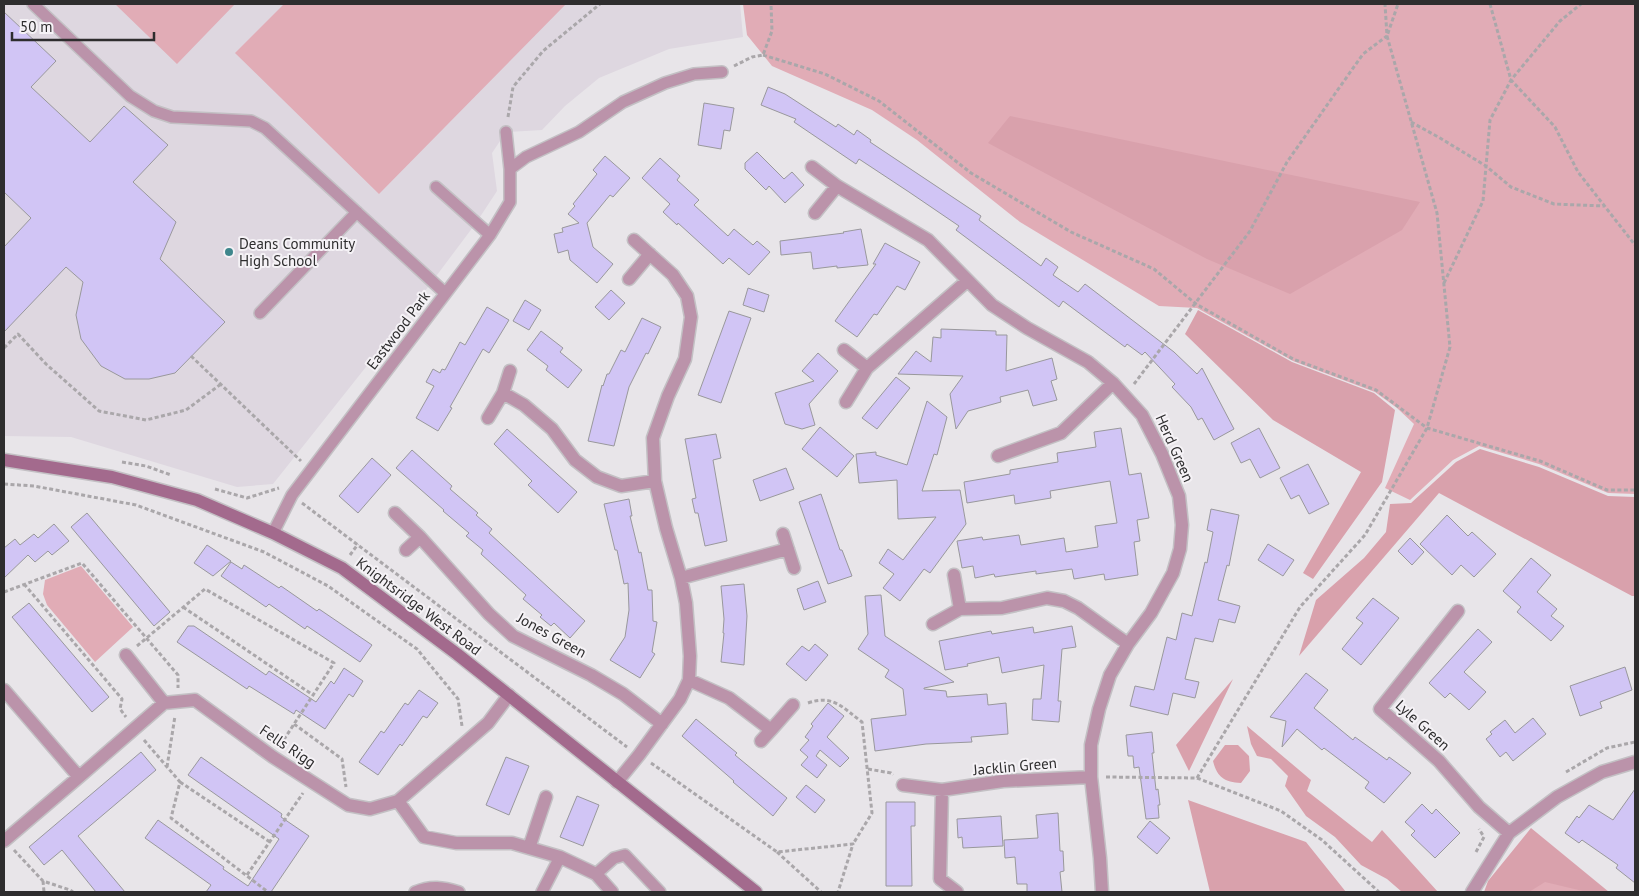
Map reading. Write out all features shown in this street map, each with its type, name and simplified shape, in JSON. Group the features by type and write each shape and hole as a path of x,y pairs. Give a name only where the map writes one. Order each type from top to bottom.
{"street":[{"name":"Herd Green","path":"812,167 837,186 928,240 992,305 1027,328 1088,362 1113,383 1142,415 1162,454 1178,496 1182,525 1180,549 1173,573 1151,613 1128,644 1110,675 1098,710 1091,745 1091,777 1102,892"},
{"path":"816,213 837,186"},
{"path":"616,782 639,755 680,699 689,680 690,656 686,603 681,578 666,528 655,481 653,438 668,396 685,358 691,317 687,296 673,275 634,240"},
{"path":"628,279 650,254"},
{"path":"846,402 867,368 967,281"},
{"path":"844,350 867,368"},
{"path":"488,418 503,393 510,371"},
{"path":"998,456 1061,433 1113,383"},
{"path":"503,393 524,405 552,429 575,460 597,477 621,486 655,481"},
{"name":"Knightsridge West Road","path":"4,460 112,477 197,500 273,533 342,568 457,654 756,892"},
{"name":"Jones Green","path":"395,513 420,537 489,614 513,636 591,675 623,694 662,724"},
{"path":"783,534 794,568"},
{"path":"406,550 420,537"},
{"path":"681,578 788,549"},
{"path":"954,575 960,609"},
{"path":"933,624 960,609 1002,608 1047,598 1064,601 1078,608 1128,644"},
{"name":"Lyle Green","path":"1458,611 1380,709 1439,761 1480,808 1510,833"},
{"path":"4,841 80,778 135,729 171,702 126,655"},
{"path":"689,680 729,698 771,730"},
{"path":"4,690 80,778"},
{"name":"Fells Rigg","path":"171,702 195,700 273,757 348,805 370,809 398,801 488,723 509,695"},
{"path":"761,741 793,705"},
{"path":"1472,892 1510,833 1557,797 1602,772 1635,762"},
{"name":"Jacklin Green","path":"903,785 942,790 1003,781 1091,777"},
{"path":"942,790 940,879 957,892"},
{"path":"529,848 546,798"},
{"path":"398,801 424,837 456,843 512,843 560,857 596,874 612,892"}],"lane":[{"path":"33,4 130,96 154,111 172,117 251,121 265,128 445,293"},
{"path":"510,169 526,158 579,132 623,102 665,83 694,74 722,72"},
{"name":"Eastwood Park","path":"273,533 292,495 490,235 510,202 510,169 506,132"},
{"path":"436,187 490,235"},
{"path":"260,313 357,212"},
{"path":"596,874 614,858 625,855 660,892"},
{"path":"542,892 560,857"},
{"path":"415,892 426,888 446,888 459,892"}],"path":[{"path":"506,132 513,87 543,51 600,4"},
{"path":"763,54 772,31 771,4"},
{"path":"1197,778 1300,606 1365,535 1428,428 1450,347 1437,213 1386,36 1385,4"},
{"path":"1125,396 1250,230 1288,162 1363,54 1386,36 1398,4"},
{"path":"1490,4 1511,80 1555,127 1578,172 1635,245"},
{"path":"1444,284 1483,201 1490,120 1511,80 1560,21 1581,4"},
{"path":"722,72 752,57 763,54 825,74 879,101 971,173 1072,232 1154,269 1196,304 1293,359 1376,390 1428,428 1540,460 1607,490 1635,490"},
{"path":"1411,122 1486,166 1511,187 1554,204 1605,206"},
{"path":"4,348 18,334 46,364 99,411 146,420 186,410 221,384"},
{"path":"191,356 311,470"},
{"path":"4,484 34,486 136,505 264,552 328,586 417,649 458,699 464,744"},
{"path":"292,495 639,755 777,852 821,892"},
{"path":"4,592 82,563 178,675 171,702 167,768"},
{"path":"24,584 122,700 120,708 135,729 180,782 270,842"},
{"path":"126,655 205,589 334,664 273,757"},
{"path":"183,607 313,695"},
{"path":"793,705 802,705 819,699 833,700 862,722 872,813 853,844 838,892"},
{"path":"294,724 342,759 348,805"},
{"path":"868,769 891,773 903,785"},
{"path":"1091,777 1197,778 1281,811 1322,840 1379,892"},
{"path":"247,875 312,781"},
{"path":"180,782 171,818 268,892"},
{"path":"4,841 43,881 73,892"},
{"path":"777,852 853,844"},
{"path":"43,881 44,892"}],"shaded area":[{"name":"Deans Community High School","path":"4,4 740,4 743,37 669,49 599,78 565,106 542,130 506,132 492,153 497,191 476,223 404,319 273,484 237,487 71,437 4,436"},
{"path":"115,4 235,4 177,64"},
{"path":"284,4 566,4 379,194 235,53"},
{"path":"743,4 1635,4 1635,494 1608,493 1539,464 1479,446 1453,460 1410,500 1385,488 1414,424 1397,408 1375,392 1293,361 1197,308 1159,306 1020,222 917,140 872,110 772,66 747,35"},
{"path":"1010,116 1420,202 1402,230 1290,294 1207,259 988,143"},
{"path":"1198,310 1292,362 1374,393 1395,410 1382,482 1313,579 1303,573 1361,472 1273,420 1185,334"},
{"path":"1480,449 1539,467 1608,496 1635,497 1635,596 1439,493 1299,656 1316,600 1364,558 1386,532 1390,504 1411,503 1456,462"},
{"path":"81,566 133,627 95,662 47,605 43,594 45,580"},
{"path":"1233,679 1189,771 1176,745"},
{"path":"1247,726 1311,780 1307,791 1372,842 1382,830 1438,892 1402,892 1387,879 1361,865 1335,837 1306,816 1285,786 1288,776 1271,759 1257,756 1251,744"},
{"path":"1225,745 1238,745 1249,756 1250,771 1241,783 1222,778 1217,771 1213,761"},
{"path":"1188,800 1306,842 1346,892 1210,892"},
{"path":"1531,828 1609,892 1587,892 1545,882 1529,892 1484,892 1488,881"},
{"path":"1542,845 1607,892 1518,892"}],"building":[{"path":"4,12 56,61 31,87 90,142 124,106 168,145 133,182 176,222 160,259 225,322 175,373 149,379 125,379 101,366 81,339 76,315 83,282 66,267 4,332 4,247 31,218 4,192"},
{"path":"768,87 785,94 836,127 838,124 854,135 857,130 871,140 870,142 981,216 979,220 1041,266 1046,258 1058,267 1053,275 1078,292 1085,284 1174,352 1197,374 1202,368 1234,429 1214,440 1202,418 1198,420 1191,407 1172,387 1175,384 1145,352 1142,355 1127,344 1125,347 1063,301 1059,307 956,230 959,226 909,192 859,159 856,164 794,122 796,119 761,105"},
{"path":"704,103 734,108 730,131 724,130 721,149 698,145"},
{"path":"757,152 784,179 792,172 804,185 785,203 769,186 766,190 745,169 745,163"},
{"path":"605,156 630,178 613,197 610,195 587,223 593,247 613,264 597,283 570,260 568,250 558,253 554,234 563,232 562,228 579,223 568,214 575,206 573,204 597,174 593,170"},
{"path":"660,158 680,176 677,180 699,200 694,205 728,236 734,229 753,245 757,241 770,252 749,275 729,258 723,264 678,223 677,225 663,212 670,204 642,178"},
{"path":"861,229 868,265 813,269 811,252 781,255 780,241"},
{"path":"885,243 920,262 905,290 897,286 877,315 874,314 857,337 835,321 876,264 873,264"},
{"path":"748,288 769,295 764,312 743,305"},
{"path":"611,290 625,303 609,320 595,307"},
{"path":"525,300 541,310 529,330 513,321"},
{"path":"487,307 509,320 489,353 483,349 438,431 416,418 434,386 426,382 433,369 440,373 442,369 445,370 460,342 465,345"},
{"path":"729,311 751,318 721,403 698,395"},
{"path":"642,318 661,327 629,387 614,446 588,441 602,385 621,350 625,352"},
{"path":"941,329 996,331 996,335 1007,335 1006,371 1052,358 1057,379 1051,381 1057,400 1033,406 1028,390 1000,397 1001,402 968,411 956,429 950,394 963,376 898,374 916,351 931,362 933,337 941,338"},
{"path":"541,331 563,348 560,352 582,370 568,388 546,370 548,366 527,350"},
{"path":"818,353 838,371 809,404 815,425 802,429 785,424 775,393 814,381 802,371"},
{"path":"896,377 910,388 877,429 862,418"},
{"path":"927,401 947,417 937,455 934,454 922,491 960,490 966,524 930,573 924,569 900,601 883,588 894,574 879,563 888,549 903,560 936,517 898,519 897,480 859,483 856,454 876,452 876,455 907,465"},
{"path":"820,427 854,456 837,477 802,449"},
{"path":"1121,428 1129,475 1141,473 1149,518 1137,520 1140,541 1134,542 1138,575 1105,580 1104,574 1074,579 1072,569 1036,574 1036,571 995,577 994,574 975,578 973,566 962,568 957,541 982,537 983,540 1019,535 1021,545 1064,538 1066,552 1098,547 1095,526 1117,523 1110,481 1050,491 1051,498 1015,504 1014,495 967,503 964,482 1010,474 1010,470 1058,462 1057,453 1096,447 1094,432"},
{"path":"1259,428 1280,468 1260,478 1250,459 1241,463 1231,443"},
{"path":"507,429 577,492 558,513 528,485 532,481 494,444"},
{"path":"716,434 721,458 713,460 727,541 705,546 698,513 695,513 692,499 696,498 685,439"},
{"path":"412,450 452,486 450,489 478,513 476,515 492,529 489,533 585,621 570,638 554,623 551,626 540,617 542,615 523,599 526,595 481,554 483,550 466,536 469,533 396,468"},
{"path":"372,458 391,475 358,513 339,496"},
{"path":"1308,464 1329,504 1309,514 1299,495 1291,499 1280,478"},
{"path":"786,468 794,489 760,501 753,480"},
{"path":"821,494 840,550 842,550 852,576 828,584 799,502"},
{"path":"629,499 632,516 630,516 639,553 641,552 648,590 652,590 653,621 657,622 652,652 655,654 640,678 610,660 625,637 629,610 628,583 624,584 604,504"},
{"path":"1211,509 1239,515 1229,566 1227,565 1218,600 1240,606 1235,623 1219,619 1213,642 1195,638 1185,679 1199,682 1195,698 1173,693 1168,715 1130,706 1135,686 1154,690 1167,637 1176,640 1182,613 1192,616 1205,562 1207,563 1213,532 1207,530"},
{"path":"87,513 170,612 154,626 71,527"},
{"path":"1447,515 1468,536 1472,532 1496,554 1474,577 1461,565 1452,575 1420,544"},
{"path":"54,524 69,541 52,555 48,551 35,562 28,555 4,578 4,548 15,539 20,545 34,534 38,538"},
{"path":"1410,538 1424,552 1412,565 1398,551"},
{"path":"1268,544 1294,560 1283,576 1258,560"},
{"path":"207,545 231,561 213,576 194,563"},
{"path":"1531,558 1551,575 1537,592 1557,609 1551,616 1564,626 1551,641 1517,612 1521,607 1503,591"},
{"path":"231,562 242,569 244,565 279,588 281,586 372,645 360,662 307,626 305,629 269,604 266,607 221,576"},
{"path":"818,581 826,602 804,610 797,589"},
{"path":"744,584 747,616 744,665 721,662 724,619 721,586"},
{"path":"881,595 885,636 954,682 924,689 946,691 947,697 987,694 988,705 1006,703 1008,734 971,737 972,742 926,744 875,751 871,719 906,715 903,689 885,677 889,670 858,649 868,634 865,596"},
{"path":"1373,598 1399,618 1361,665 1342,649 1363,623 1356,618"},
{"path":"29,603 109,697 92,712 12,617"},
{"path":"188,626 194,626 266,675 269,671 316,702 331,681 334,684 344,668 363,681 353,697 349,694 325,729 296,710 294,714 249,686 247,689 177,642"},
{"path":"1072,626 1076,647 1062,649 1058,701 1061,701 1059,722 1032,720 1033,699 1041,699 1044,665 1002,673 999,657 945,670 939,641 991,631 992,634 1033,627 1034,633"},
{"path":"1478,629 1492,642 1464,672 1486,692 1469,710 1450,693 1445,698 1429,683"},
{"path":"815,644 828,655 806,681 786,664 802,646 809,651"},
{"path":"1625,667 1632,690 1600,702 1602,708 1580,716 1570,686"},
{"path":"1306,673 1328,690 1314,708 1353,740 1355,737 1387,760 1389,757 1411,773 1384,803 1365,788 1369,782 1324,748 1322,750 1297,729 1282,747 1286,721 1270,717"},
{"path":"419,690 438,703 427,718 423,716 378,775 359,762 381,731 384,733 405,703 408,705"},
{"path":"828,703 844,716 827,737 849,758 840,767 820,750 816,756 827,765 817,778 801,765 808,757 800,750 809,740 805,737 813,726 811,724"},
{"path":"1533,718 1546,734 1513,761 1506,752 1500,757 1486,739 1492,734 1490,732 1505,720 1515,733"},
{"path":"696,719 737,753 735,755 787,798 773,816 682,736"},
{"path":"1152,732 1156,790 1158,789 1160,805 1158,805 1159,818 1146,819 1139,767 1134,768 1133,756 1128,756 1126,735"},
{"path":"141,752 156,770 78,836 125,892 96,892 62,850 44,865 29,847"},
{"path":"201,757 282,814 281,817 309,836 271,892 206,892 211,885 145,838 158,820 248,886 279,839 188,775"},
{"path":"506,757 529,766 509,815 486,805"},
{"path":"806,785 825,800 815,813 796,797"},
{"path":"1635,789 1635,883 1616,868 1618,865 1582,840 1579,843 1565,833 1577,816 1579,818 1589,805 1613,820"},
{"path":"577,796 599,805 583,846 560,837"},
{"path":"886,802 915,802 915,826 911,826 912,886 886,886"},
{"path":"1422,804 1432,814 1436,809 1460,833 1435,858 1411,835 1415,831 1405,822"},
{"path":"1058,813 1060,851 1063,851 1064,871 1060,872 1062,892 1027,892 1027,884 1017,884 1015,857 1005,858 1004,840 1038,838 1036,815"},
{"path":"1001,816 1003,846 963,848 962,837 958,838 957,819"},
{"path":"1150,821 1170,838 1157,854 1137,837"}],"place":[{"name":"Deans Community High School","path":"229,252"}]}
